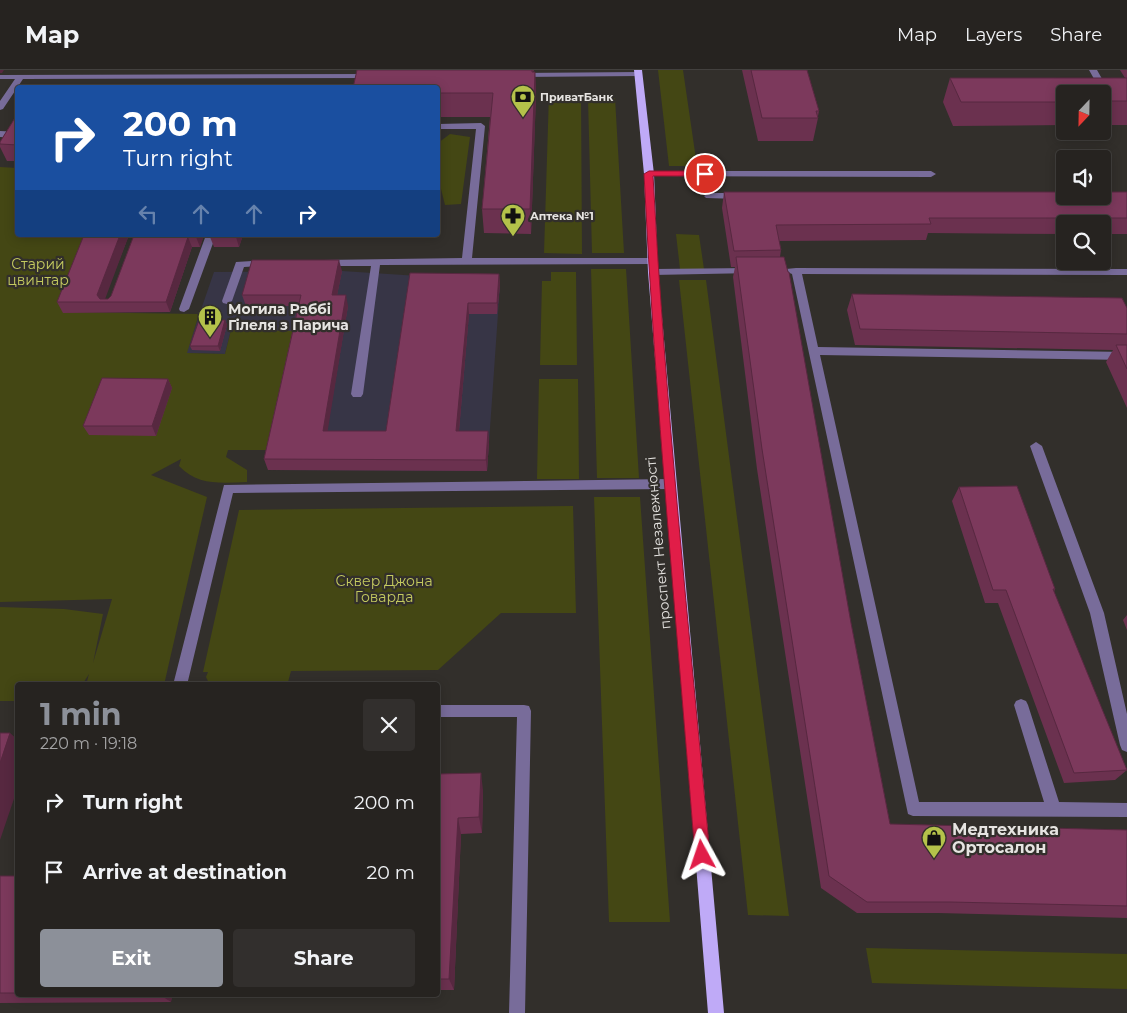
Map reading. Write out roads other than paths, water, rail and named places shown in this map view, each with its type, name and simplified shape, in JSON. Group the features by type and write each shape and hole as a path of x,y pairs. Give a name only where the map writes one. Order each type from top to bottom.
{"main road":[{"name":"проспект Незалежності","path":"638,72 649,174 653,266 670,484 711,938 716,1013"}],"street":[{"path":"1093,70 1102,85"},
{"path":"507,75 638,72"},
{"path":"0,77 163,78 220,74 384,76"},
{"path":"15,85 21,77"},
{"path":"144,85 147,78"},
{"path":"160,85 163,78"},
{"path":"0,107 15,86"},
{"path":"440,126 481,126 467,261"},
{"path":"0,134 15,135"},
{"path":"649,174 931,174"},
{"path":"709,196 748,196"},
{"path":"184,309 210,237"},
{"path":"308,263 467,261 759,271"},
{"path":"357,394 376,262"},
{"path":"228,301 240,264 279,263"},
{"path":"777,271 1127,272"},
{"path":"796,271 913,809 1127,810"},
{"path":"813,352 1127,356"},
{"path":"1036,446 1097,613 1127,745"},
{"path":"181,682 228,488 670,484"},
{"path":"1021,705 1054,810"},
{"path":"440,711 524,710 517,1013"}],"place":[{"name":"ПриватБанк","path":"523,118"},
{"name":"Аптека №1","path":"513,237"},
{"name":"Могила Раббі Гілеля з Парича","path":"210,338"},
{"name":"Медтехника Ортосалон","path":"934,859"}],"park label":[{"name":"Старий цвинтар","path":"38,272"},
{"name":"Сквер Джона Говарда","path":"384,590"}]}
